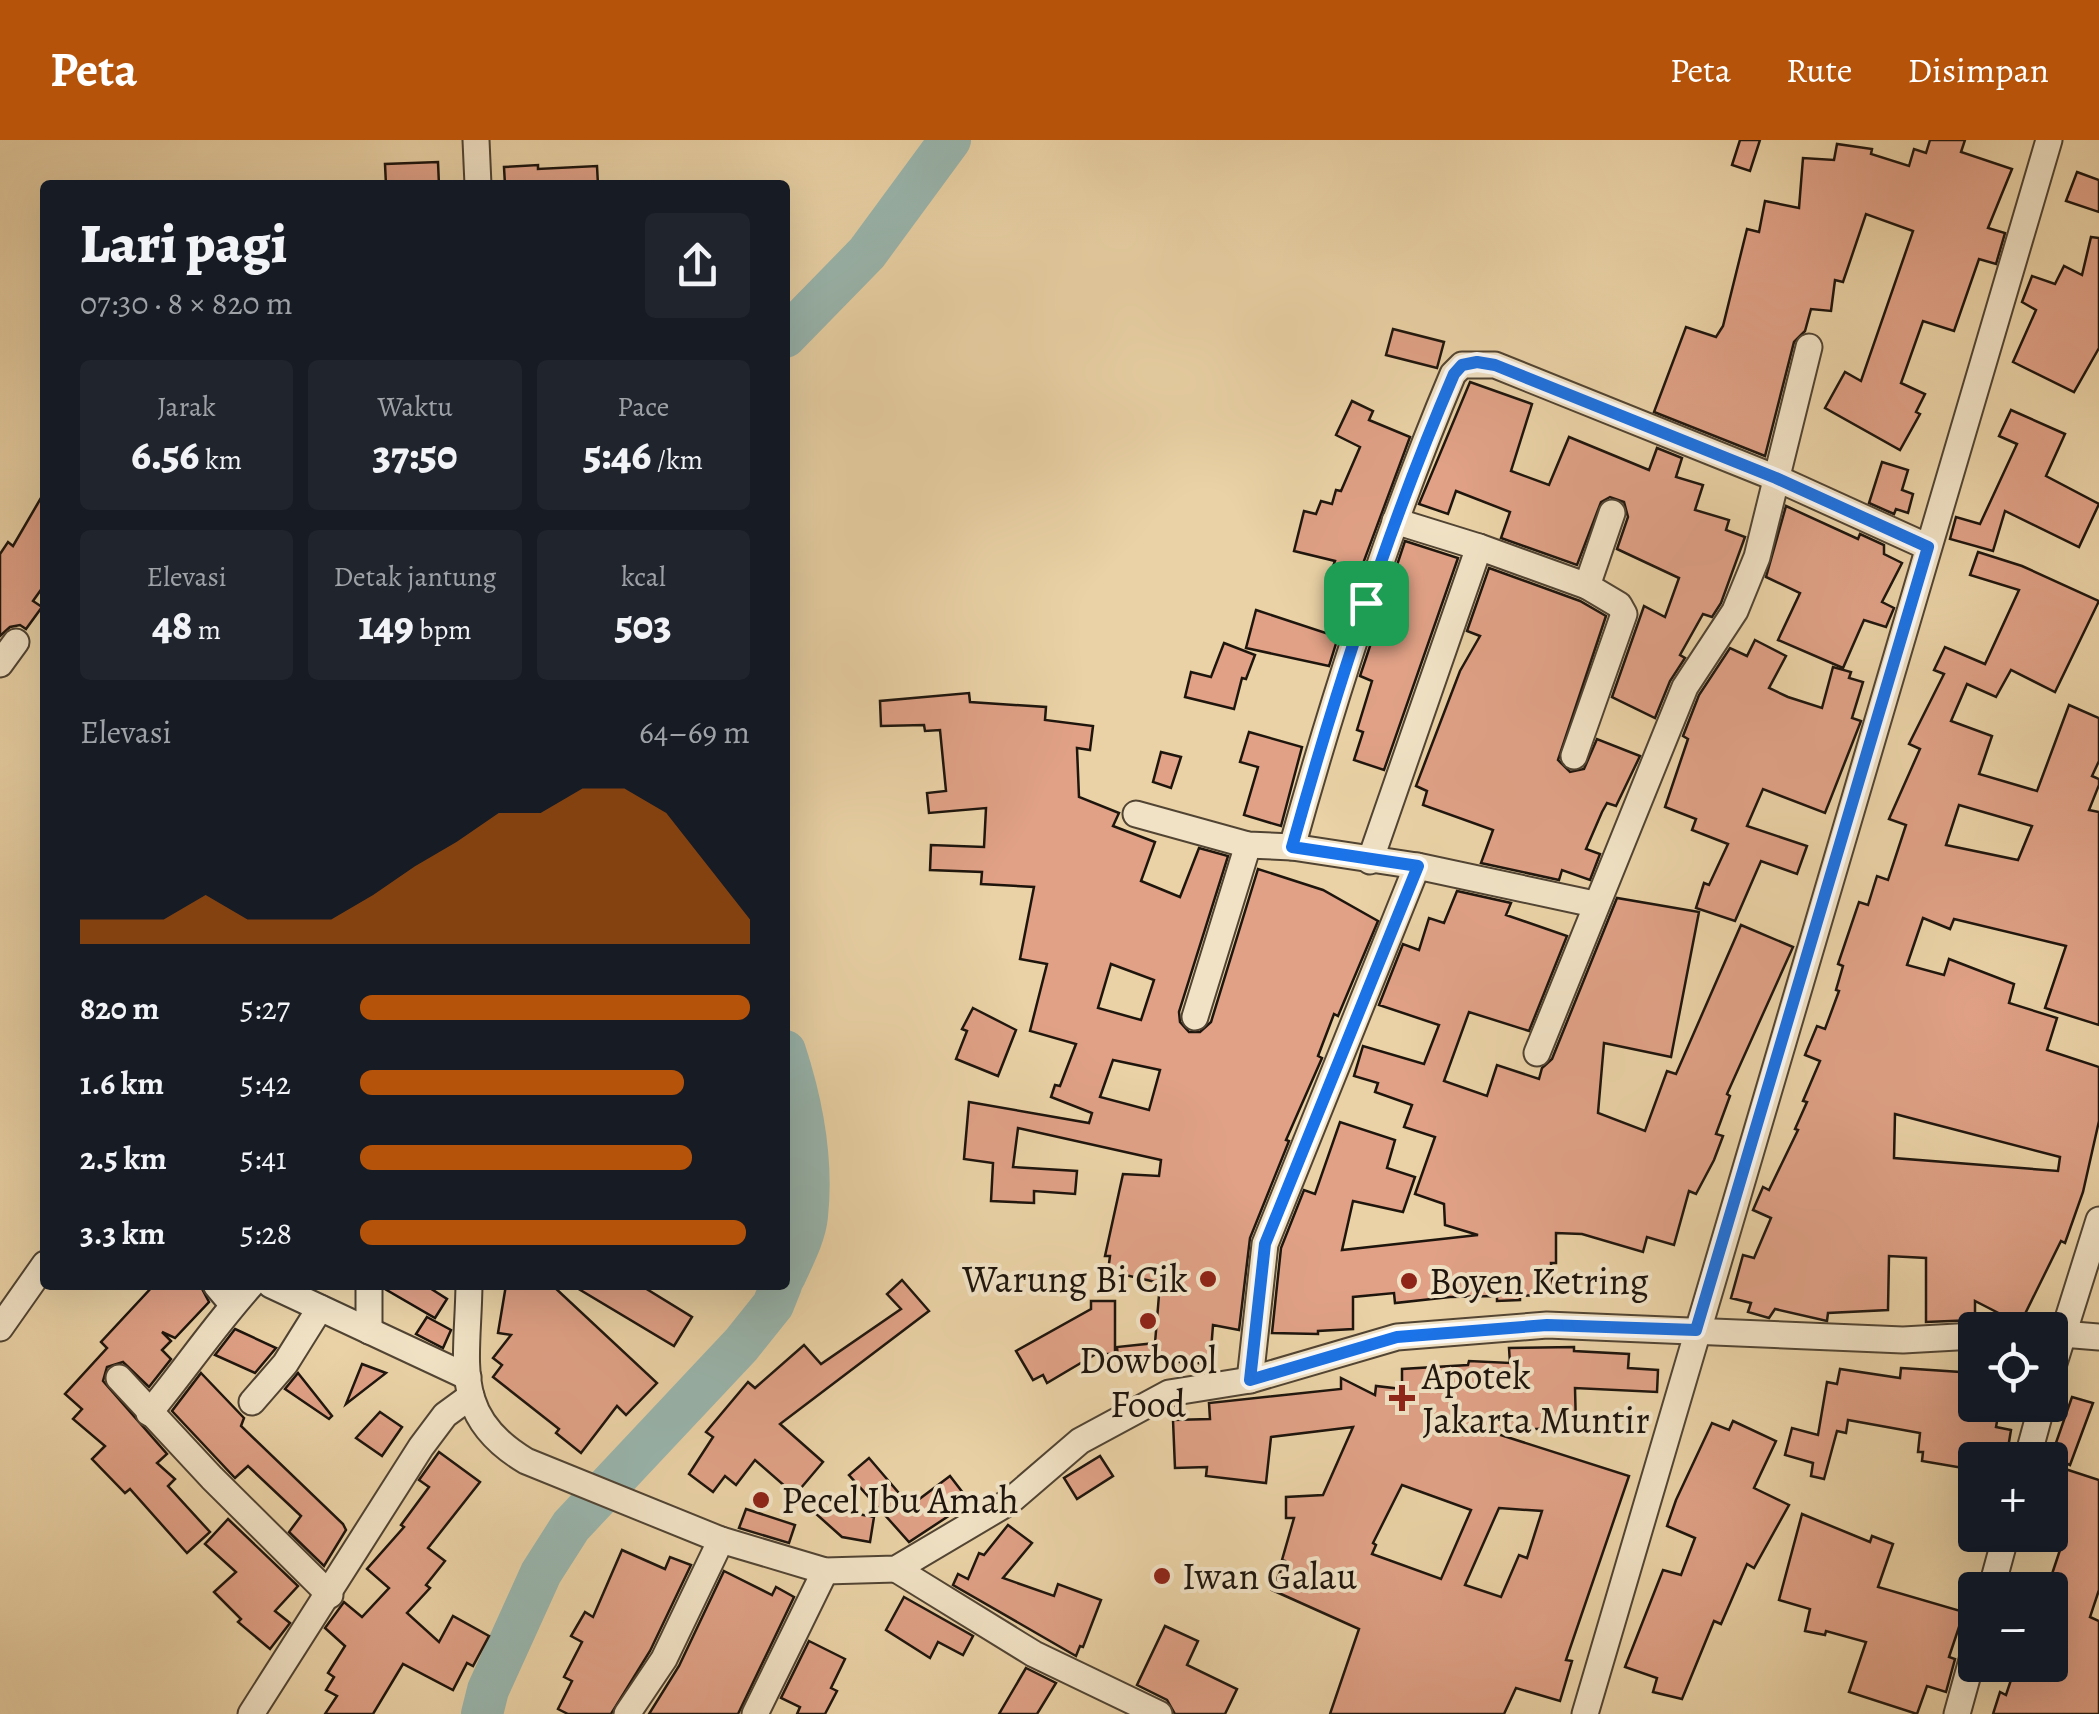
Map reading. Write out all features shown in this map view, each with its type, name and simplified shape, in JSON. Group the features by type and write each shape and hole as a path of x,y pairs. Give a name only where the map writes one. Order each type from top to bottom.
{"street":[{"path":"476,140 478,180"},
{"path":"1585,1714 2049,140"},
{"path":"1537,1053 1594,904 1685,688 1736,611 1757,557 1809,347"},
{"path":"1292,847 1338,686 1395,521 1454,374 1462,365 1495,365 1776,478 1928,547"},
{"path":"1587,586 1612,513"},
{"path":"1395,521 1587,586 1619,605 1624,614 1574,756"},
{"path":"1370,861 1479,548"},
{"path":"0,664 16,642"},
{"path":"1136,814 1248,845 1292,847 1418,866 1594,904"},
{"path":"1194,1017 1248,845"},
{"path":"1250,1380 1265,1244 1418,866"},
{"path":"2064,1312 2099,1220"},
{"path":"0,1328 40,1271"},
{"path":"282,1290 369,1331 469,1386"},
{"path":"369,1290 369,1331"},
{"path":"469,1290 469,1386 478,1422 498,1444 526,1461 722,1540 825,1570 896,1569 1009,1502 1080,1441 1168,1393 1250,1380 1397,1337 1547,1325 1903,1340 1958,1337"},
{"path":"149,1414 224,1295"},
{"path":"252,1402 285,1364 320,1308"},
{"path":"2068,1334 2099,1337"},
{"path":"118,1378 330,1595"},
{"path":"251,1714 422,1447 469,1386"},
{"path":"627,1714 664,1659 722,1540"},
{"path":"896,1569 1034,1654 1158,1714"},
{"path":"756,1714 825,1570"},
{"path":"1957,1714 1966,1682"}],"building":[{"path":"1740,140 1760,140 1750,171 1732,165"},
{"path":"1930,140 1965,140 1961,152 2012,169 1988,228 2005,233 1996,264 1979,259 1954,331 1923,321 1901,383 1925,394 1916,412 1920,414 1900,450 1825,408 1845,372 1861,381 1913,231 1866,214 1843,282 1835,280 1831,311 1811,309 1805,331 1794,342 1765,456 1654,412 1686,327 1716,337 1723,326 1747,229 1759,232 1765,201 1799,208 1803,158 1834,160 1837,144 1872,149 1871,154 1909,166 1914,149 1926,153"},
{"path":"438,162 439,180 386,180 385,164"},
{"path":"597,166 598,180 505,180 504,167"},
{"path":"2077,172 2099,180 2099,212 2066,201"},
{"path":"2091,237 2099,238 2099,348 2074,392 2013,362 2036,310 2022,302 2032,276 2055,284 2064,266 2082,275"},
{"path":"1393,329 1444,342 1437,368 1386,355"},
{"path":"1470,382 1532,404 1511,471 1549,485 1569,437 1649,470 1657,448 1682,458 1676,477 1703,485 1695,510 1729,520 1726,530 1745,537 1721,603 1712,617 1703,614 1680,655 1685,658 1670,681 1655,718 1612,697 1644,606 1665,617 1679,578 1617,549 1628,517 1624,502 1610,497 1601,502 1577,565 1501,538 1510,512 1456,491 1448,514 1419,504"},
{"path":"1352,401 1373,411 1369,420 1410,437 1361,569 1352,566 1345,588 1327,583 1335,561 1294,551 1304,511 1316,514 1321,501 1332,504 1360,447 1336,435"},
{"path":"2011,410 2065,434 2046,476 2099,504 2079,547 2005,511 1993,551 1950,539 1956,517 1980,524 2017,444 1999,436"},
{"path":"1882,462 1908,470 1902,490 1913,494 1908,513 1896,509 1894,514 1869,503"},
{"path":"40,500 40,591 33,601 40,610 26,629 20,625 10,627 0,636 0,554 8,542 13,546"},
{"path":"1786,506 1858,539 1860,534 1884,545 1884,554 1902,563 1882,602 1894,608 1886,627 1864,620 1843,668 1778,640 1800,593 1766,577"},
{"path":"1405,541 1458,558 1384,770 1354,760 1363,732 1357,730 1372,681 1360,676"},
{"path":"1978,552 2022,566 2099,601 2055,692 2011,670 1996,697 1967,684 1951,721 1992,736 1979,774 2037,791 2069,705 2099,718 2099,761 2092,776 2099,779 2099,785 2089,810 2099,812 2099,1025 2045,1008 2066,946 1954,919 1950,929 1923,918 1907,965 1944,975 1949,959 2014,984 2009,1003 2057,1018 2047,1050 2099,1067 2099,1121 2083,1192 2065,1243 2061,1241 2026,1312 1997,1312 1975,1301 1975,1312 1958,1312 1958,1321 1926,1322 1926,1258 1889,1256 1888,1310 1828,1313 1827,1321 1775,1309 1769,1318 1748,1312 1751,1303 1731,1298 1743,1255 1754,1258 1771,1218 1753,1210 1763,1187 1769,1190 1798,1130 1795,1129 1807,1102 1803,1101 1820,1061 1805,1055 1817,1026 1825,1029 1839,991 1836,990 1843,966 1838,964 1859,902 1868,905 1877,876 1888,880 1906,825 1889,819 1920,749 1909,744 1944,674 1934,670 1945,647 1985,664 2019,590 1970,575","holes":["1959,805 2032,826 2018,860 1946,845","1895,1114 2060,1157 2058,1171 1894,1158"]},
{"path":"1489,568 1580,601 1606,616 1558,760 1570,772 1584,769 1597,739 1640,756 1616,806 1607,803 1586,849 1600,854 1590,880 1562,870 1559,880 1481,863 1493,830 1423,805 1427,791 1416,786 1460,671 1480,636 1467,631"},
{"path":"1256,610 1338,637 1329,666 1246,648"},
{"path":"1755,640 1786,656 1769,688 1788,697 1822,708 1833,667 1851,672 1849,678 1863,682 1852,718 1861,721 1825,813 1763,789 1747,826 1807,846 1797,874 1761,861 1735,921 1696,908 1704,883 1709,885 1728,844 1692,830 1696,819 1665,807 1688,739 1683,736 1699,695 1730,648 1747,656"},
{"path":"1224,643 1255,655 1246,679 1242,678 1234,709 1185,697 1191,672 1211,677"},
{"path":"969,693 970,702 1046,707 1045,720 1093,726 1090,750 1077,748 1079,797 1119,813 1113,826 1155,842 1141,881 1180,897 1199,848 1228,856 1179,1012 1180,1022 1189,1032 1200,1032 1211,1022 1258,869 1323,890 1378,921 1338,1016 1334,1014 1318,1056 1322,1058 1250,1238 1239,1330 1213,1325 1210,1364 1145,1360 1146,1367 1127,1369 1126,1359 1118,1358 1117,1347 1155,1343 1160,1283 1108,1271 1110,1256 1105,1256 1123,1174 1159,1176 1161,1160 1018,1128 1013,1167 1077,1171 1075,1194 1034,1191 1034,1203 991,1201 993,1163 964,1159 969,1102 1089,1123 1092,1113 1051,1097 1055,1085 1060,1086 1076,1044 1030,1031 1047,964 1020,959 1034,887 981,884 982,872 930,870 931,845 984,847 986,808 929,813 927,793 946,791 940,730 925,731 924,725 881,726 880,701","holes":["1111,964 1154,980 1141,1020 1098,1008","1113,1060 1160,1070 1149,1110 1100,1097"]},
{"path":"1249,732 1302,747 1281,826 1244,815 1258,767 1240,762"},
{"path":"1161,752 1181,757 1171,788 1153,782"},
{"path":"1457,891 1511,903 1506,915 1567,936 1529,1031 1469,1012 1444,1081 1487,1096 1497,1065 1539,1079 1542,1068 1552,1059 1617,898 1699,912 1671,1057 1604,1043 1598,1113 1645,1131 1667,1071 1676,1074 1741,925 1793,947 1727,1094 1730,1096 1716,1134 1723,1136 1714,1160 1696,1194 1689,1191 1674,1245 1647,1237 1643,1252 1582,1234 1556,1233 1556,1263 1551,1263 1553,1294 1520,1296 1520,1300 1497,1301 1497,1296 1450,1297 1395,1303 1394,1293 1353,1297 1353,1329 1318,1334 1272,1333 1281,1248 1304,1190 1315,1194 1340,1122 1395,1140 1387,1168 1415,1177 1403,1212 1353,1201 1342,1250 1478,1235 1445,1225 1444,1204 1415,1194 1435,1137 1404,1127 1412,1105 1375,1092 1378,1083 1354,1076 1363,1046 1424,1064 1439,1025 1379,1005 1403,944 1419,950 1429,918 1444,923"},
{"path":"973,1008 1016,1030 998,1076 956,1059 967,1031 962,1029"},
{"path":"902,1280 929,1311 780,1424 823,1462 795,1495 755,1460 736,1485 725,1476 713,1492 689,1474 713,1437 706,1432 748,1382 755,1388 804,1345 821,1364 901,1309 887,1294"},
{"path":"149,1290 203,1290 209,1302 175,1338 162,1332 171,1341 162,1350 171,1359 149,1387 123,1362 107,1367 103,1381 167,1454 157,1463 175,1479 168,1486 210,1532 187,1553 130,1489 125,1493 92,1459 105,1446 73,1419 82,1409 65,1394 107,1348 101,1342"},
{"path":"387,1290 433,1290 447,1299 435,1318"},
{"path":"505,1290 557,1290 657,1383 626,1415 617,1406 581,1453 556,1433 559,1429 493,1377 502,1365 493,1358 511,1335 498,1333"},
{"path":"580,1290 648,1290 692,1317 674,1346"},
{"path":"1091,1301 1115,1301 1115,1354 1096,1354 1047,1383 1043,1375 1033,1380 1016,1351 1091,1309"},
{"path":"427,1317 451,1330 443,1348 416,1334"},
{"path":"235,1329 276,1348 255,1373 215,1355"},
{"path":"1574,1347 1574,1351 1629,1354 1628,1368 1658,1370 1657,1392 1575,1388 1576,1428 1485,1430 1629,1476 1566,1660 1572,1661 1560,1701 1516,1688 1504,1714 1330,1714 1359,1629 1272,1590 1285,1561 1282,1560 1294,1518 1286,1518 1286,1497 1323,1495 1353,1427 1271,1437 1266,1483 1206,1476 1207,1467 1175,1468 1173,1420 1210,1419 1209,1403 1341,1389 1341,1378 1375,1395 1376,1386 1402,1389 1402,1369 1468,1365 1469,1361 1510,1363 1509,1348","holes":["1402,1485 1471,1510 1441,1579 1372,1554 1376,1545 1373,1543","1499,1508 1542,1511 1527,1558 1519,1555 1501,1597 1465,1585"]},
{"path":"362,1364 386,1373 346,1404"},
{"path":"1901,1368 1958,1372 1958,1422 1997,1422 1996,1427 2011,1430 2009,1442 1958,1442 1958,1467 1922,1461 1923,1452 1918,1452 1920,1433 1848,1420 1846,1433 1837,1431 1824,1479 1811,1476 1813,1463 1785,1455 1792,1428 1818,1435 1827,1382 1837,1384 1840,1369 1900,1378"},
{"path":"201,1373 244,1418 241,1426 343,1524 346,1530 324,1566 289,1532 301,1516 248,1466 235,1478 172,1411"},
{"path":"298,1373 332,1416 329,1419 285,1389"},
{"path":"2072,1397 2093,1403 2070,1465 2068,1442 2056,1442 2063,1422 2068,1422"},
{"path":"380,1412 402,1427 382,1456 356,1438"},
{"path":"1733,1421 1776,1441 1754,1488 1789,1505 1754,1568 1747,1564 1721,1624 1714,1621 1682,1699 1653,1692 1657,1678 1625,1667 1663,1570 1681,1575 1695,1538 1667,1526 1676,1500 1712,1423 1729,1430"},
{"path":"439,1452 480,1482 428,1548 445,1561 426,1585 430,1588 407,1613 439,1642 453,1616 489,1636 473,1666 467,1663 453,1690 403,1664 373,1714 325,1714 337,1696 326,1690 334,1677 328,1673 345,1646 325,1628 344,1602 362,1617 389,1588 367,1569 404,1527 401,1525 429,1487 419,1480"},
{"path":"1100,1456 1113,1476 1077,1499 1064,1478"},
{"path":"869,1458 910,1506 950,1476 970,1502 909,1542 849,1475"},
{"path":"2068,1470 2099,1480 2099,1590 2090,1617 2099,1621 2099,1714 1993,1714 2000,1692 2006,1695 2010,1682 2068,1682 2068,1572 2053,1572 2059,1552 2068,1552"},
{"path":"805,1504 874,1517 870,1542 842,1537"},
{"path":"746,1509 795,1525 789,1543 739,1528"},
{"path":"1802,1514 1870,1542 1872,1536 1893,1544 1878,1587 1958,1610 1958,1630 1949,1657 1955,1659 1946,1692 1927,1686 1917,1714 1849,1692 1866,1642 1826,1631 1825,1635 1805,1631 1810,1609 1779,1600"},
{"path":"228,1519 298,1586 275,1611 290,1623 270,1649 238,1622 241,1619 214,1592 236,1572 205,1544"},
{"path":"1008,1525 1032,1543 1003,1578 1054,1596 1058,1584 1101,1600 1076,1656 953,1585 958,1574 968,1579 979,1553 984,1555"},
{"path":"622,1550 665,1569 670,1557 691,1565 650,1651 611,1714 568,1714 558,1709 572,1681 564,1677 582,1642 571,1636 585,1612 593,1617"},
{"path":"724,1571 772,1595 776,1587 794,1597 738,1714 649,1714 679,1666"},
{"path":"904,1597 973,1636 963,1655 938,1642 930,1658 886,1630"},
{"path":"1165,1626 1198,1641 1187,1665 1237,1689 1225,1714 1175,1714 1167,1700 1137,1685"},
{"path":"809,1641 845,1659 831,1688 837,1691 825,1714 797,1714 800,1707 781,1698"},
{"path":"1026,1668 1056,1683 1037,1714 999,1714"}],"waterway":[{"path":"790,332 867,253 950,140"},
{"path":"790,1069 801,1112 808,1174 806,1224 790,1265"},
{"path":"482,1714 488,1690 541,1573 571,1526 741,1345 773,1305 779,1290"}],"place":[{"name":"Warung Bi Cik","path":"1208,1279"},
{"name":"Boyen Ketring","path":"1409,1281"},
{"name":"Dowbool Food","path":"1148,1321"},
{"name":"Apotek Jakarta Muntir","path":"1402,1398"},
{"name":"Pecel Ibu Amah","path":"761,1500"},
{"name":"Iwan Galau","path":"1162,1576"}],"route":[{"path":"1477,362 1495,365 1776,478 1928,547 1696,1330 1547,1325 1397,1337 1250,1380 1265,1244 1418,866 1292,847 1366,603 1454,374 1462,365 1477,362"}]}
